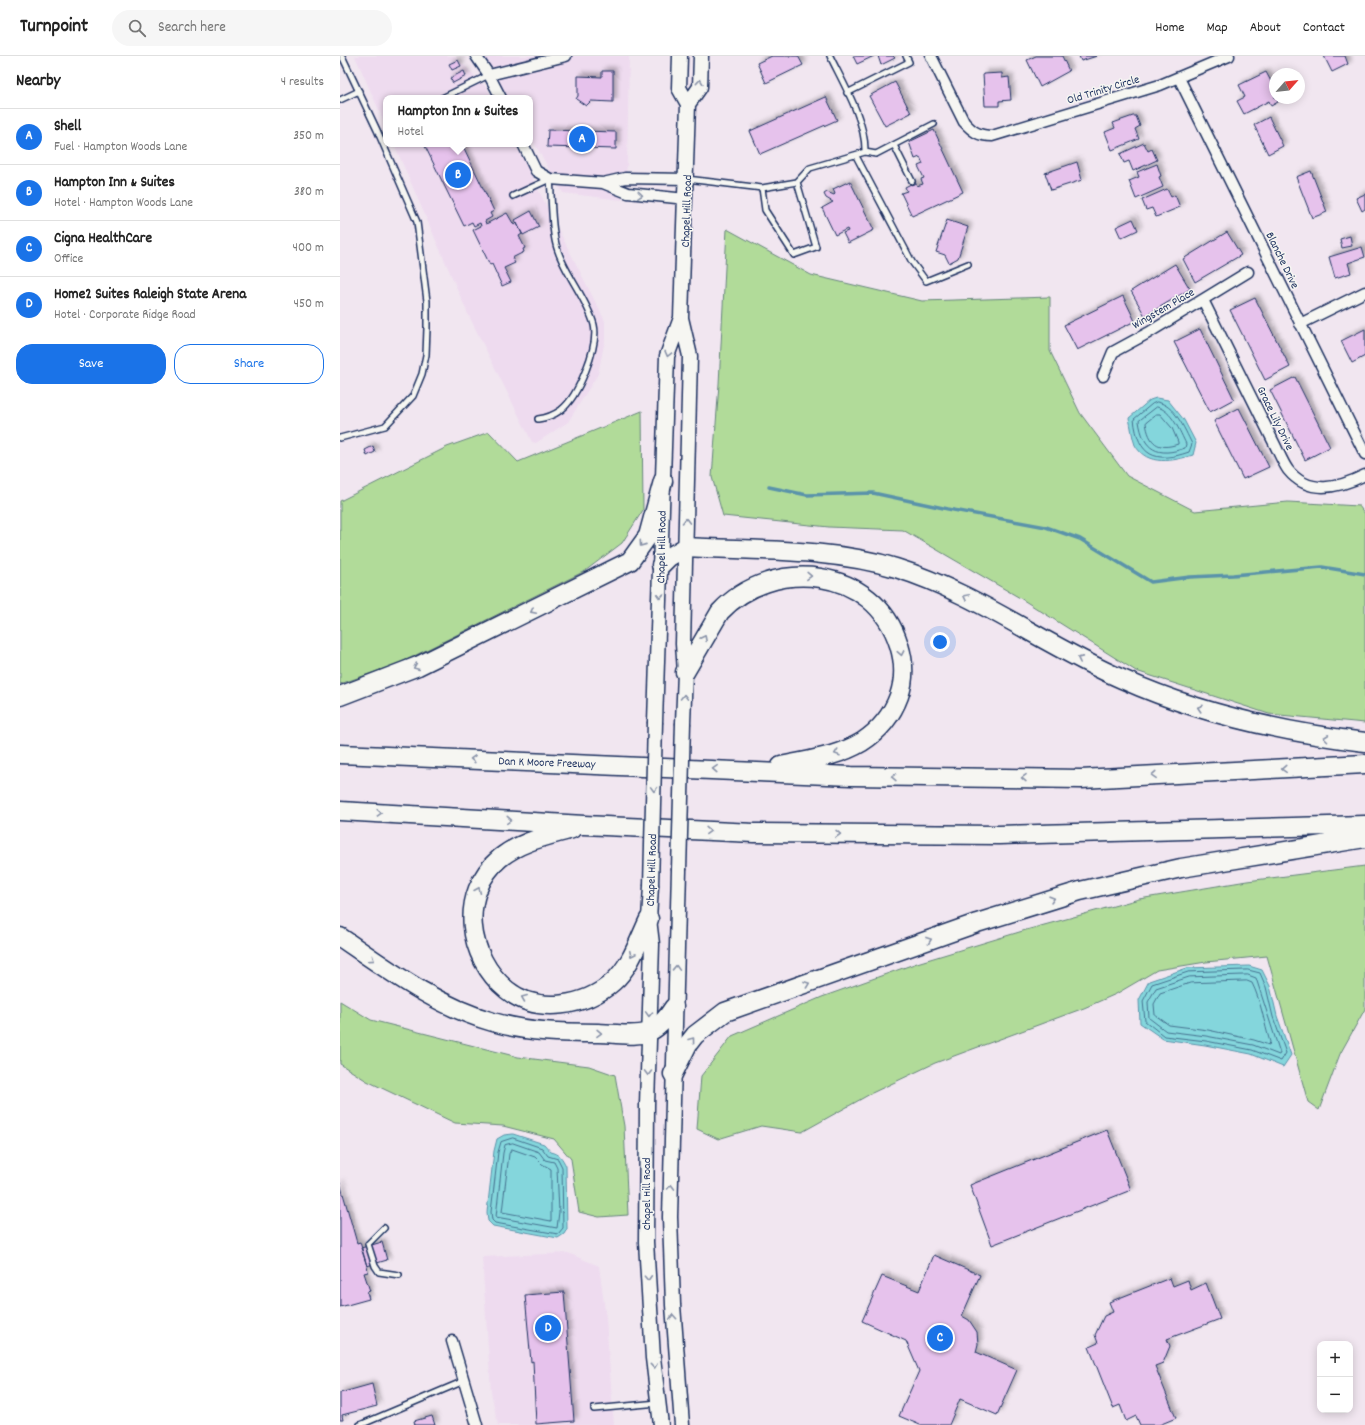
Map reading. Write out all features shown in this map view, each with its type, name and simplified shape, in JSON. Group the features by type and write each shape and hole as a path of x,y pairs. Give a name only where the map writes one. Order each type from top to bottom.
{"highway":[{"path":"340,696 418,666 630,561 648,536 663,481"},
{"path":"661,565 669,557 686,547 837,556 868,560 897,568 965,596 1090,664 1173,700 1220,715 1268,727 1316,736 1365,742"},
{"path":"685,672 720,612 727,604 745,591 767,581 792,576 816,576 828,578 862,595 872,602 887,618 897,639 903,671 897,702 882,724 862,742 842,751 814,759 754,771"},
{"name":"Dan K Moore Freeway","path":"340,754 754,771"},
{"path":"754,771 851,776 1081,779 1365,764"},
{"path":"340,811 584,825 754,832 999,835 1365,825"},
{"path":"584,825 522,845 501,858 492,866 480,886 473,908 473,932 483,962 498,982 508,991 523,998 538,1003 551,1005 579,1001 594,996 614,981 632,956 649,919"},
{"path":"673,1074 688,1044 695,1035 725,1012 977,923 1036,904 1133,878 1228,859 1365,838"},
{"path":"340,937 426,993 446,1004 494,1022 550,1031 649,1034 664,1022 674,1007"}],"main road":[{"name":"Chapel Hill Road","path":"680,56 679,88 688,104 687,179 681,318 690,356 686,547 682,644 685,672 674,1007 670,1217 673,1305 682,1425"},
{"path":"688,104 700,87 701,56"},
{"name":"Chapel Hill Road","path":"661,1425 653,1350 646,1242 652,944 649,919 667,356 681,318"}],"street":[{"path":"476,56 489,75 499,95"},
{"path":"489,75 566,56"},
{"name":"Old Trinity Circle","path":"931,56 964,122 972,131 981,136 1003,134 1180,78 1229,56"},
{"name":"Blanche Drive","path":"1180,78 1365,454"},
{"path":"524,147 536,170 550,179 603,183 625,178 687,179"},
{"path":"603,183 628,194 686,199"},
{"name":"Wingstem Place","path":"1103,376 1113,352 1248,272"},
{"path":"1300,324 1365,292"},
{"name":"Grace Lily Drive","path":"1203,300 1287,469 1294,477 1302,483 1313,487 1328,488 1339,486 1365,475"},
{"path":"452,1341 477,1425"}],"lane":[{"path":"342,56 383,143"},
{"path":"830,56 862,127 866,143 865,152"},
{"path":"847,93 909,62 906,56"},
{"path":"448,95 489,75"},
{"path":"340,100 359,91"},
{"path":"687,179 762,188 797,182 810,168 844,157 856,156 865,152 876,154 934,124"},
{"path":"894,145 912,181"},
{"path":"340,438 385,426 413,396 422,374 426,355 426,302 417,222 406,192 385,147"},
{"path":"856,156 888,213 912,262 926,281 968,264"},
{"path":"513,196 550,179 558,252 591,318 594,333 586,371 573,396 561,410 548,417 538,419"},
{"path":"762,188 765,210 794,255 816,247 797,182"},
{"path":"384,1228 368,1244 372,1259 379,1272 399,1275"},
{"path":"360,1425 464,1381"},
{"path":"594,1409 658,1403"}],"shaded area":[{"path":"355,56 455,56 487,88 490,95 383,95 383,119"},
{"path":"483,56 629,56 627,166 622,200 563,193 533,141 533,95 505,95"},
{"path":"395,147 517,147 605,321 605,340 598,374 568,422 536,443 532,442 468,314"},
{"path":"568,1253 599,1266 606,1318 614,1425 498,1425 491,1392 482,1257"}],"green space":[{"path":"727,229 811,275 922,301 1050,297 1050,351 1080,413 1127,476 1195,511 1288,502 1359,506 1365,514 1365,723 1269,714 1136,671 1020,598 903,530 829,527 723,516 712,477 719,384"},
{"path":"642,411 643,510 622,543 585,571 398,664 340,684 340,501 447,447 489,432 518,462"},
{"path":"1365,866 1365,1009 1340,1054 1319,1110 1308,1102 1267,956 1206,962 1157,970 1116,994 1084,1008 935,1063 872,1093 802,1132 761,1126 718,1139 697,1129 701,1076 732,1036 822,997 917,963 1026,930 1139,899 1247,881"},
{"path":"340,1001 371,1020 518,1057 589,1066 615,1075 624,1126 628,1215 599,1217 579,1212 571,1159 554,1139 503,1126 455,1123 367,1081 340,1064"}],"water":[{"path":"1156,398 1168,400 1184,420 1196,443 1193,455 1169,460 1154,459 1146,457 1135,445 1129,418 1150,400"},
{"path":"1249,966 1262,970 1270,986 1277,1016 1291,1055 1283,1067 1251,1054 1163,1039 1140,1023 1139,1000 1149,981 1187,968"},
{"path":"513,1134 544,1144 551,1152 560,1157 566,1166 567,1229 564,1234 558,1238 493,1226 488,1221 487,1212 494,1151 497,1139 504,1135"}],"building":[{"path":"772,56 798,56 803,65 766,83 757,63"},
{"path":"853,56 874,56 857,64"},
{"path":"878,56 893,56 895,58 881,65"},
{"path":"1036,56 1062,56 1069,71 1040,87 1027,60"},
{"path":"1079,56 1097,56 1081,61"},
{"path":"1324,56 1345,56 1348,64 1332,72"},
{"path":"458,60 461,66 452,70 449,64"},
{"path":"464,71 466,76 453,83 450,78"},
{"path":"602,71 613,71 613,102 591,101 586,106 576,99 578,96 578,76 602,77"},
{"path":"1266,72 1269,78 1269,101 1244,114 1237,101 1245,97 1239,85"},
{"path":"1002,73 1002,78 1009,77 1011,100 999,101 999,106 985,106 983,74"},
{"path":"895,82 911,113 885,126 869,96"},
{"path":"826,97 837,120 760,154 750,131"},
{"path":"1136,116 1140,126 1135,129 1139,139 1112,150 1105,132 1115,128 1113,123"},
{"path":"1269,117 1283,146 1268,154 1254,125"},
{"path":"548,130 616,132 616,149 547,147"},
{"path":"934,130 963,192 912,216 901,193 907,191 905,187 915,182 917,186 923,184 921,179 924,178 918,166 923,164 920,157 915,159 909,142"},
{"path":"1144,143 1148,151 1152,149 1157,160 1133,171 1129,161 1124,163 1120,154"},
{"path":"425,147 463,147 494,211 490,213 492,217 485,221 486,224 507,213 514,225 517,223 522,234 519,236 525,248 523,249 524,252 512,258 515,263 504,268 511,282 502,286 492,264 490,265 473,230 481,226 480,223 474,226 472,222 464,226"},
{"path":"1077,162 1082,180 1051,190 1045,173"},
{"path":"1157,164 1161,176 1159,177 1163,187 1136,199 1129,181 1139,177 1137,172"},
{"path":"1311,171 1327,212 1312,218 1296,177"},
{"path":"850,181 874,230 848,243 843,233 848,231 847,229 835,235 822,208 833,202 826,198 824,194 827,192 834,195 833,189"},
{"path":"1167,189 1171,197 1175,195 1180,207 1156,217 1152,208 1146,210 1142,200"},
{"path":"1365,194 1365,209 1362,211 1356,198"},
{"path":"531,211 539,227 523,235 515,220"},
{"path":"1133,219 1138,230 1121,238 1116,227"},
{"path":"947,220 968,227 958,258 949,263 945,255 936,252"},
{"path":"1227,232 1241,255 1195,282 1183,259"},
{"path":"1350,236 1352,246 1342,248 1340,239"},
{"path":"1362,247 1365,257 1348,263 1351,273 1335,278 1329,257"},
{"path":"1175,264 1190,289 1145,316 1131,291"},
{"path":"1123,296 1135,321 1077,350 1064,325"},
{"path":"1255,298 1290,367 1265,380 1230,310"},
{"path":"1200,329 1234,399 1210,412 1174,342"},
{"path":"1365,329 1365,356 1352,363 1341,341"},
{"path":"1295,377 1330,447 1305,460 1270,390"},
{"path":"1239,408 1269,467 1243,479 1214,421"},
{"path":"373,446 375,452 367,456 365,450"},
{"path":"1107,1130 1131,1190 992,1245 970,1185"},
{"path":"340,1183 357,1243 360,1242 367,1266 368,1272 364,1273 370,1291 367,1292 369,1299 340,1307"},
{"path":"382,1242 387,1260 367,1266 361,1248"},
{"path":"934,1255 980,1275 962,1316 969,1320 977,1332 978,1344 976,1352 1017,1370 997,1415 960,1399 949,1425 920,1425 899,1416 919,1371 906,1341 862,1321 882,1276 919,1291"},
{"path":"1170,1278 1173,1286 1188,1280 1191,1290 1206,1283 1220,1319 1167,1339 1170,1346 1163,1363 1155,1366 1176,1418 1159,1425 1140,1425 1136,1416 1126,1421 1120,1405 1113,1408 1089,1347 1098,1343 1095,1335 1104,1316 1113,1312 1109,1302"},
{"path":"564,1292 574,1421 536,1424 533,1361 531,1362 525,1295"},
{"path":"372,1384 377,1406 342,1415 343,1420 340,1420 340,1393"},
{"path":"432,1416 435,1425 415,1425 414,1421"}],"waterway":[{"path":"769,487 807,495 873,493 948,509 1046,527 1080,539 1151,582 1190,577 1233,575 1322,567 1365,574"}],"place":[{"name":"Shell","path":"582,139"},
{"name":"Hampton Inn & Suites","path":"458,175"},
{"name":"Home2 Suites Raleigh State Arena","path":"548,1328"},
{"name":"Cigna HealthCare","path":"940,1338"}]}
